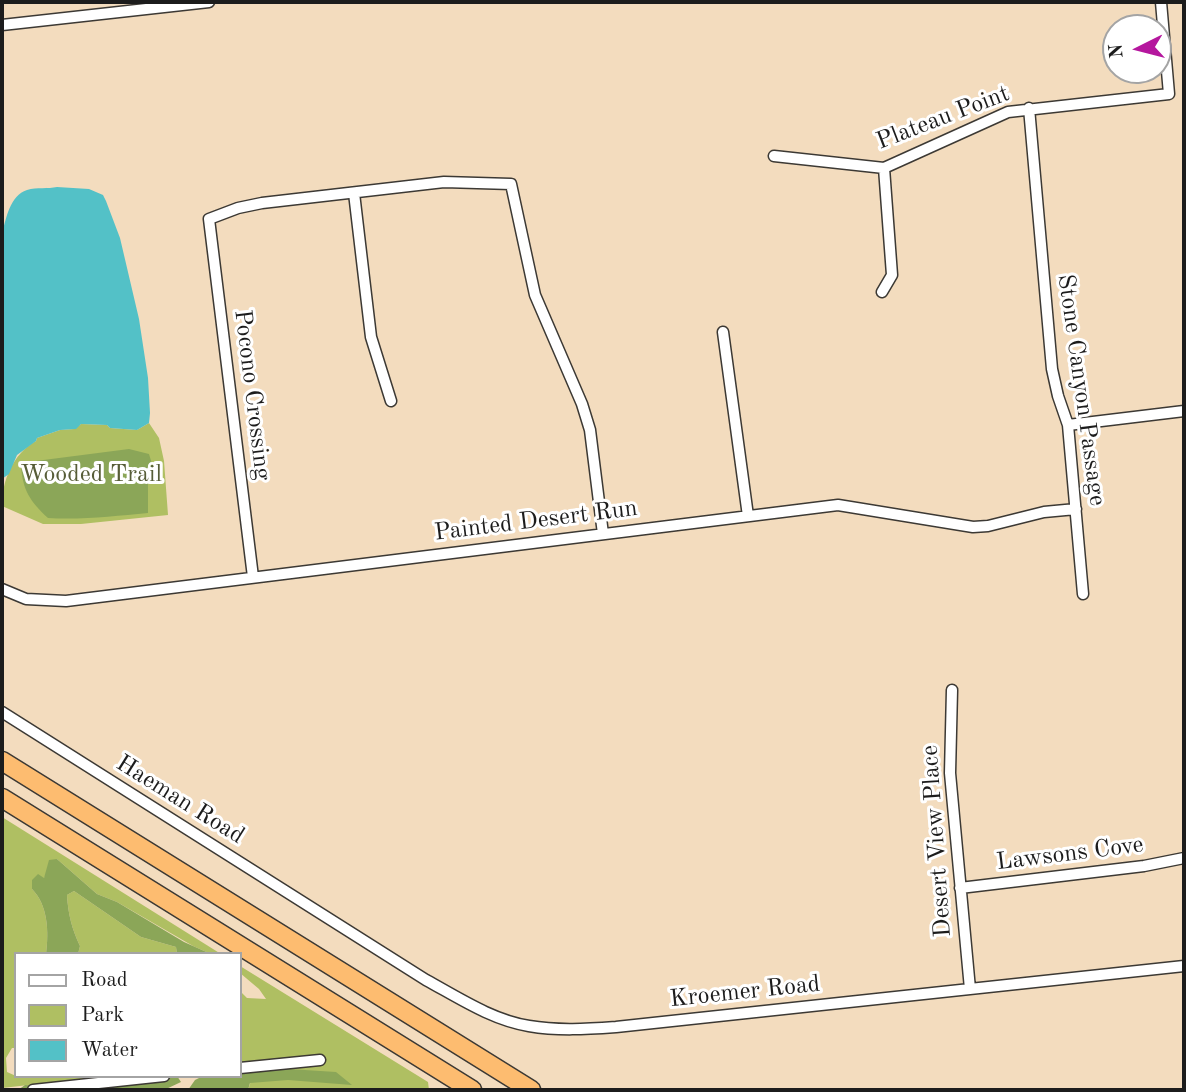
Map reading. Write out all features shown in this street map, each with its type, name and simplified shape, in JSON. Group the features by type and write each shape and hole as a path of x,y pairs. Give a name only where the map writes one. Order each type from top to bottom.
{"highway":[{"path":"2,761 531,1090"},
{"path":"2,798 472,1090"}],"street":[{"path":"2,25 209,2"},
{"name":"Plateau Point","path":"775,156 884,168 1008,112 1169,94 1161,2"},
{"name":"Stone Canyon Passage","path":"1029,108 1052,369 1068,425 1083,594"},
{"path":"882,292 892,275 884,168"},
{"path":"391,401 372,344 354,193 444,182 511,184 535,295 582,404 590,430 603,534"},
{"name":"Pocono Crossing","path":"253,577 209,219 248,205 354,193"},
{"path":"723,332 748,516"},
{"path":"1068,425 1184,411"},
{"name":"Painted Desert Run","path":"2,589 26,599 56,602 838,505 973,527 1003,523 1044,512 1076,509"},
{"name":"Desert View Place","path":"952,690 950,773 970,989"},
{"name":"Haeman Road","path":"2,712 336,923"},
{"name":"Lawsons Cove","path":"960,888 1144,866 1184,858"},
{"name":"Kroemer Road","path":"336,923 474,1007 516,1023 557,1030 616,1027 1184,966"},
{"path":"242,1068 320,1060"},
{"path":"33,1090 145,1078"}],"green space":[{"name":"Wooded Trail","path":"149,423 159,438 164,461 168,515 81,524 43,524 2,506 10,469 21,453 37,438 60,430 74,429 81,424 137,430"},
{"path":"129,449 149,454 152,464 148,476 148,513 48,518 32,501 26,489 21,466 28,462"},
{"path":"2,817 218,952 206,952 193,946 117,902 97,894 57,859 44,878 32,889 41,903 46,919 46,952 14,952 14,1048 6,1058 7,1072 14,1075 14,1078 91,1078 2,1088"},
{"path":"57,859 97,894 117,902 184,942 206,952 177,952 176,947 141,937 74,891 67,895 68,909 80,946 78,952 46,952 46,919 41,903 32,889 32,880 38,874 44,878 49,860"},
{"path":"74,891 141,937 176,947 177,952 78,952 80,946 71,921 67,895"},
{"path":"242,967 428,1082 429,1090 248,1090 257,1062 242,1063 242,993 247,998 266,999 242,975"},
{"path":"289,1069 336,1072 352,1085 288,1080 250,1083 248,1090 188,1090 199,1078 242,1078 242,1073"},
{"path":"124,1078 178,1078 181,1082 164,1090 18,1090 25,1085 54,1086"}],"water":[{"path":"31,189 89,189 103,195 106,201 120,238 139,319 148,378 149,423 137,430 81,424 76,429 60,430 37,438 17,455 9,474 2,479 2,234 16,197"}]}
